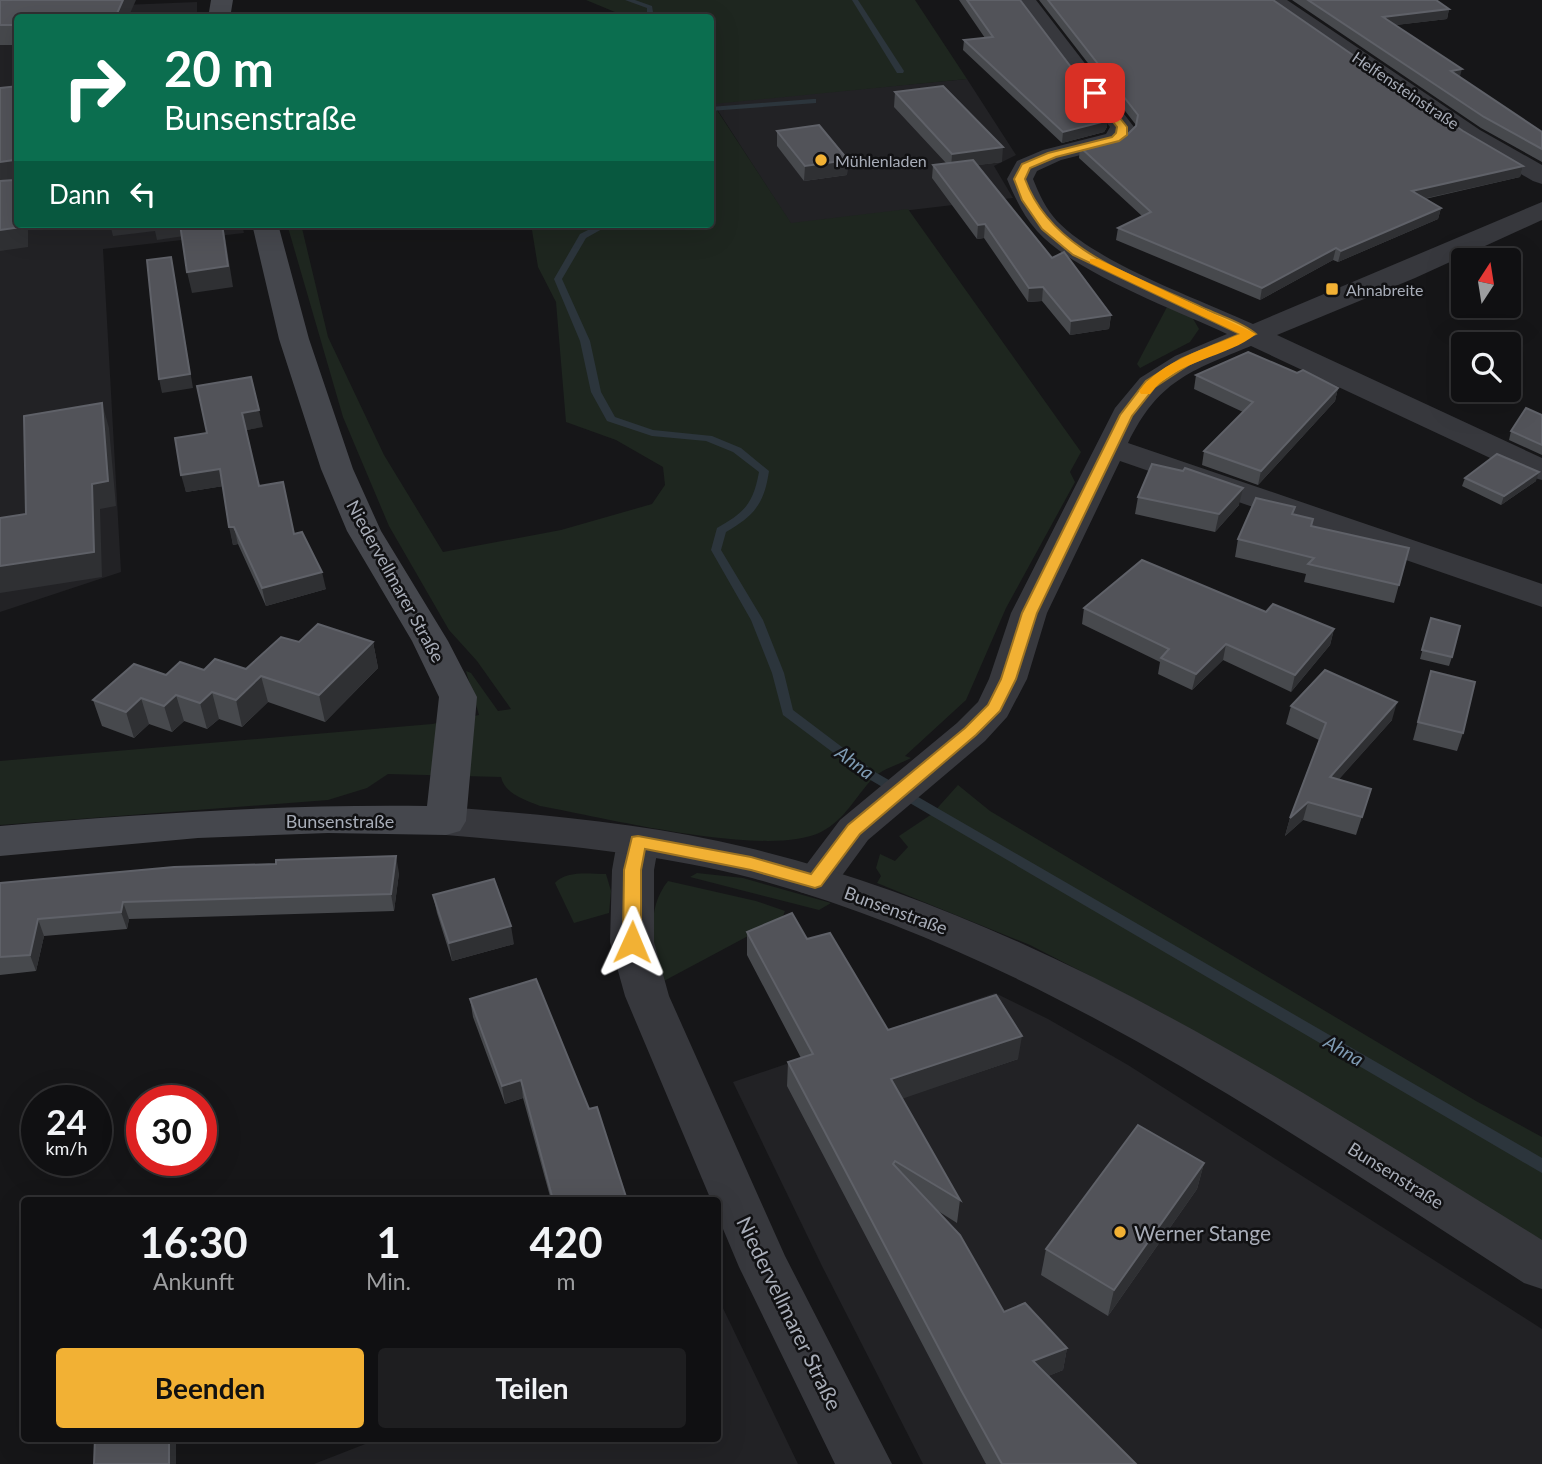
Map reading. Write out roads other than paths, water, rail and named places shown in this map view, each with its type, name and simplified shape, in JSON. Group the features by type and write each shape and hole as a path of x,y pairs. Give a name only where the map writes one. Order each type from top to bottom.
{"main road":[{"name":"Niedervellmarer Straße","path":"266,228 293,339 337,470 365,531 430,641 458,697 446,821"},
{"name":"Bunsenstraße","path":"0,841 198,824 328,819 446,821"}],"street":[{"path":"1025,0 1122,127 1121,135 1115,139 1052,155 1026,166 1020,179 1027,200 1046,227 1077,252 1542,470"},
{"name":"Helfensteinstraße","path":"1273,0 1471,135 1542,176"},
{"path":"815,881 854,830 994,708 1009,679 1029,613 1126,415 1151,384 1186,362 1405,272 1542,210"},
{"path":"1110,449 1542,596"},
{"name":"Bunsenstraße","path":"446,821 545,829 638,842 751,863 815,881 945,928 1022,960 1151,1027 1299,1115 1542,1267"},
{"name":"Niedervellmarer Straße","path":"638,842 633,870 632,942 647,996 765,1267 864,1464"}],"waterway":[{"name":"Ahna","path":"628,0 650,7 651,14"},
{"path":"855,0 900,71"},
{"path":"714,109 813,101"},
{"name":"Ahna","path":"599,228 583,236 558,279 585,341 596,392 611,419 652,433 708,438 737,450 764,471 756,501 740,519 721,530 716,550 757,620 778,673 787,712 871,775 1542,1166"}],"place":[{"name":"Mühlenladen","path":"821,160"},
{"name":"Ahnabreite","path":"1332,289"},
{"name":"Werner Stange","path":"1120,1232"}]}
